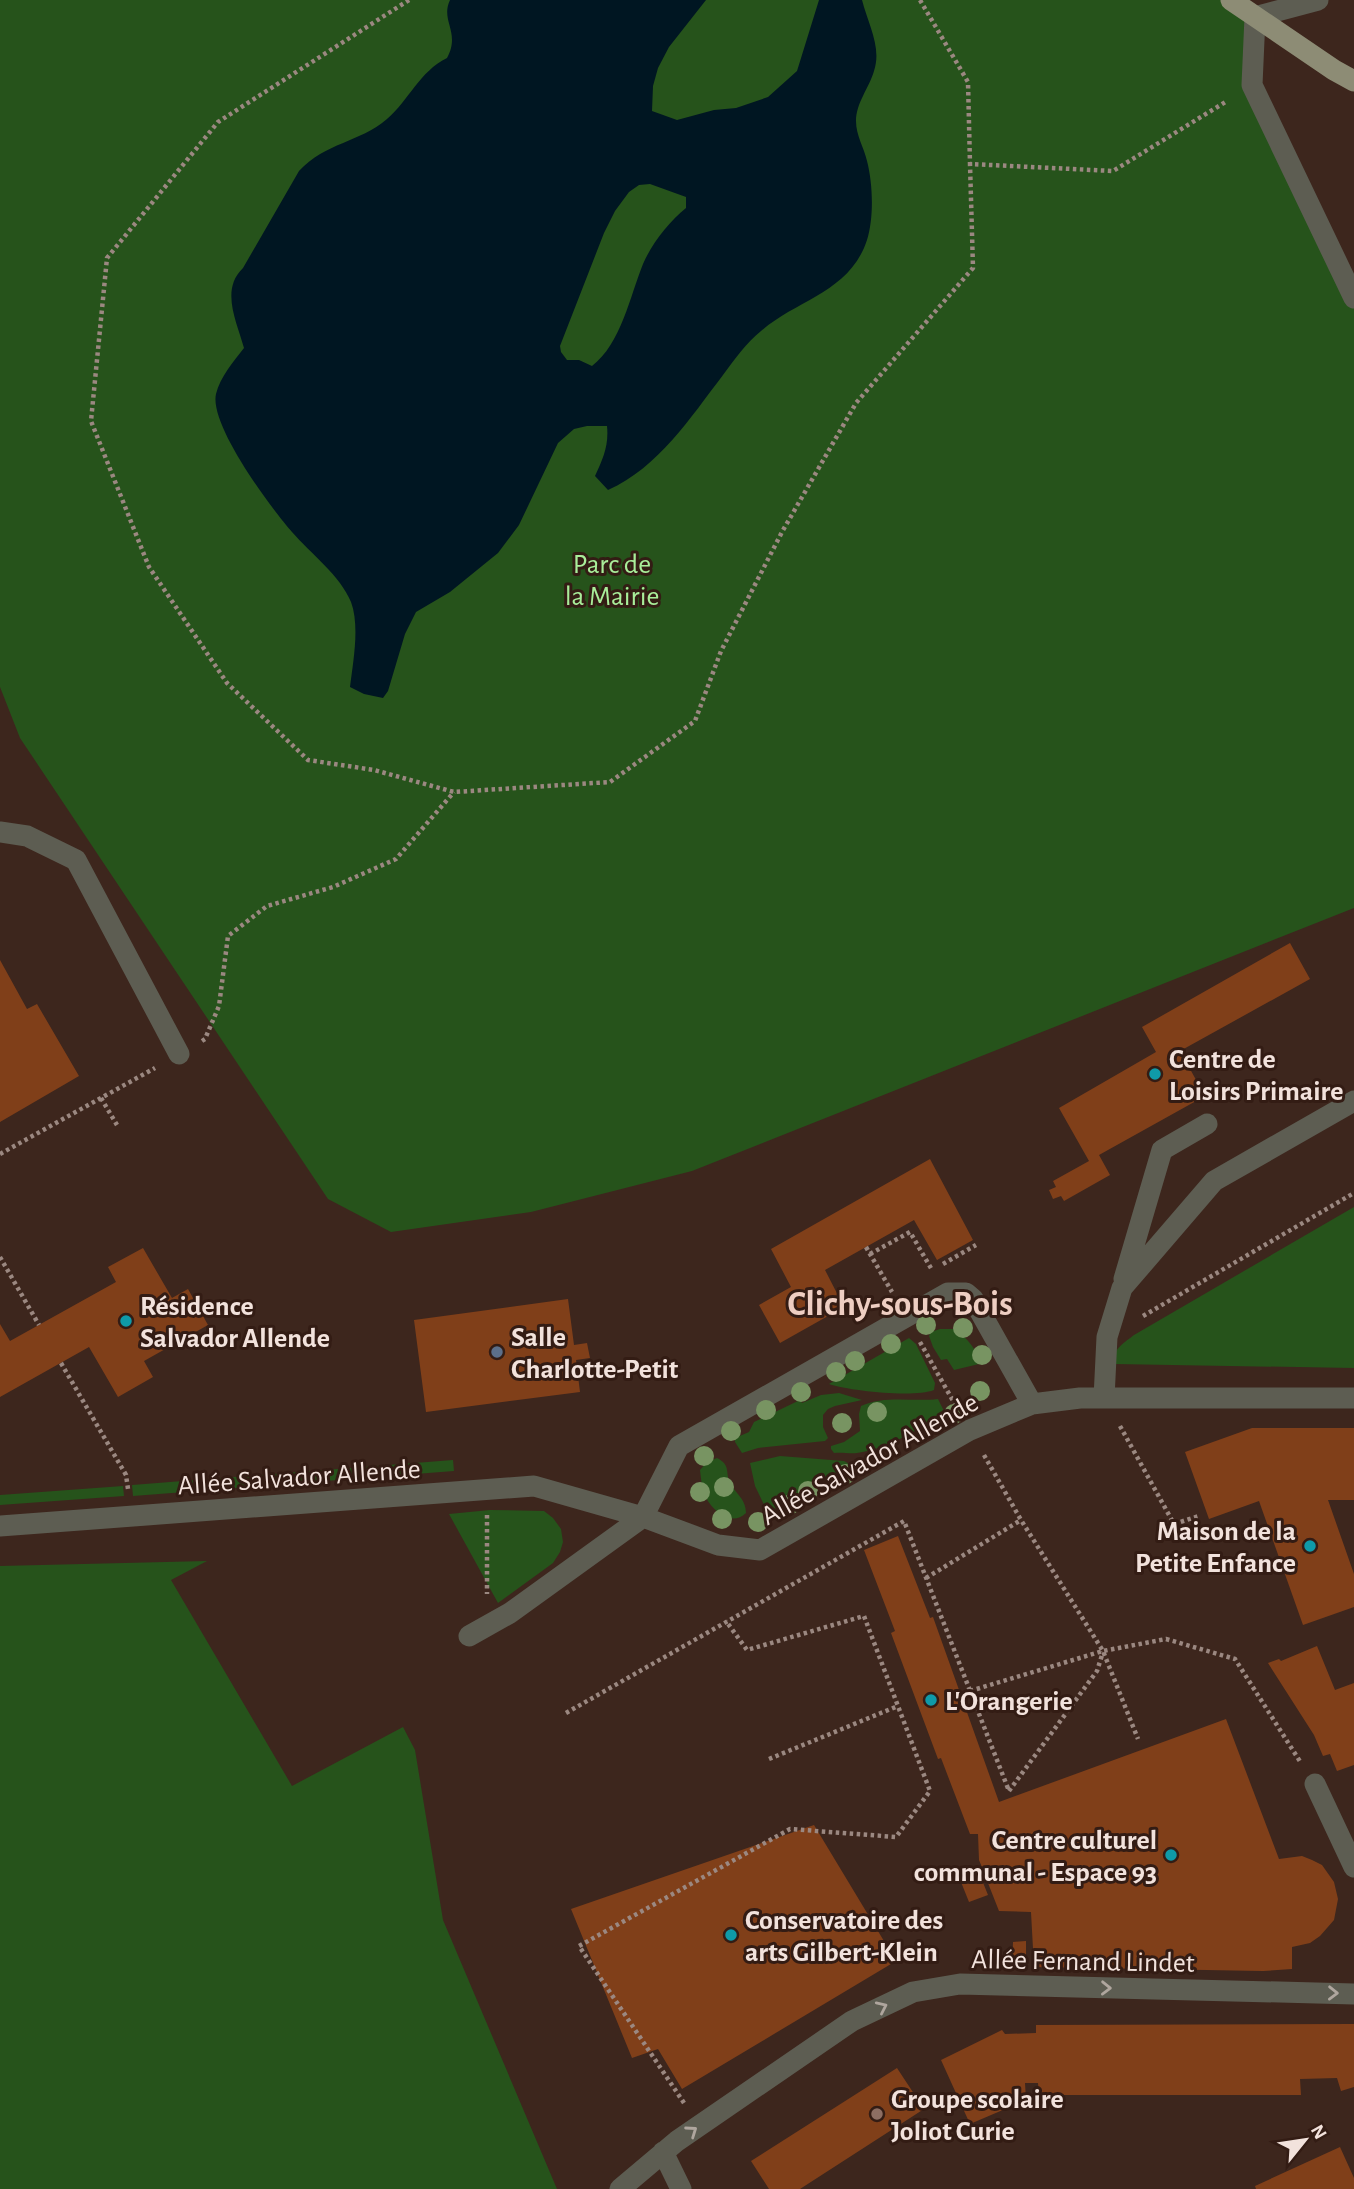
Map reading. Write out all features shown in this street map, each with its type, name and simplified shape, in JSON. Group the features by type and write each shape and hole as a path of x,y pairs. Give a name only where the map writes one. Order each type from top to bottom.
{"main road":[{"path":"1231,0 1354,81"}],"street":[{"path":"1318,0 1255,18 1252,85 1354,298"},
{"path":"0,832 27,836 76,860 179,1054"},
{"path":"1122,1288 1214,1181 1354,1101"},
{"path":"1104,1398 1107,1337 1162,1150 1207,1124"},
{"path":"469,1636 506,1616 643,1517 679,1446 948,1293 966,1293 977,1306 1032,1404"},
{"name":"Allée Salvador Allende","path":"0,1526 534,1486 643,1517 718,1545 760,1550 970,1430 1032,1404 1080,1398 1354,1398"},
{"path":"1315,1784 1354,1867"},
{"name":"Allée Fernand Lindet","path":"620,2189 700,2125 852,2021 913,1992 960,1984 1354,1994"},
{"path":"663,2152 681,2189"}],"path":[{"path":"409,0 218,122 107,258 91,421 149,567 227,683 308,760 374,770 454,792 610,782 695,721 722,651 782,532 856,403 974,268 968,82 920,0"},
{"path":"970,163 1113,171 1252,85"},
{"path":"0,1154 205,1039 219,1006 228,936 267,906 333,887 396,859 454,792"},
{"path":"101,1098 117,1125"},
{"path":"1107,1337 1354,1193"},
{"path":"870,1254 910,1232 932,1270 976,1245"},
{"path":"866,1247 880,1270"},
{"path":"0,1257 39,1325"},
{"path":"906,1316 1021,1520 1103,1651 1138,1740"},
{"path":"61,1363 126,1475 131,1518"},
{"path":"1104,1398 1174,1524 1199,1516"},
{"path":"487,1490 486,1593 506,1616"},
{"path":"926,1578 1021,1520"},
{"path":"566,1713 904,1521 1009,1791 1097,1671 1103,1651"},
{"path":"700,2125 656,2064 579,1946 790,1829 896,1837 930,1791 864,1616 747,1650 726,1621"},
{"path":"970,1690 1103,1651 1166,1639 1235,1659 1315,1784"},
{"path":"769,1759 898,1706"}],"green space":[{"name":"Parc de la Mairie","path":"0,0 1233,0 1255,17 1253,85 1354,298 1354,908 692,1171 531,1212 391,1232 328,1199 20,738 0,687"},
{"path":"1354,1207 1354,1368 1114,1364 1116,1351 1134,1335"},
{"path":"954,1329 963,1336 971,1344 979,1364 954,1370 947,1359 941,1360 929,1336 931,1332"},
{"path":"909,1338 916,1344 935,1383 934,1390 882,1393 829,1384"},
{"path":"839,1393 862,1400 828,1409 823,1415 823,1427 828,1438 825,1441 758,1448 742,1453 735,1442 735,1438 749,1432 754,1422 800,1400 802,1403 821,1395"},
{"path":"938,1399 945,1413 903,1438 857,1453 834,1453 831,1449 831,1446 844,1442 860,1431 861,1406 889,1400"},
{"path":"780,1456 844,1461 851,1465 801,1492 780,1507 767,1511 755,1486 750,1463"},
{"path":"717,1458 726,1466 730,1483 744,1504 746,1513 741,1517 735,1519 724,1516 709,1503 705,1495 700,1470 707,1462"},
{"path":"453,1460 454,1471 133,1496 132,1485"},
{"path":"123,1486 124,1496 0,1505 0,1495"},
{"path":"490,1510 544,1511 561,1529 563,1542 553,1563 498,1603 449,1514"},
{"path":"207,1561 171,1580 292,1786 403,1727 415,1750 443,1920 557,2189 0,2189 0,1566"}],"water":[{"path":"450,0 706,0 669,47 658,68 653,86 652,111 677,120 714,110 736,108 768,97 797,71 819,0 862,0 876,53 874,71 858,108 856,121 871,180 871,222 859,258 848,272 821,293 775,320 756,336 741,351 672,440 643,468 608,490 595,476 605,452 607,426 574,429 558,443 519,525 498,553 450,592 416,612 405,634 388,691 383,698 364,694 350,687 355,633 351,602 333,574 282,520 244,466 222,425 216,408 216,394 224,375 244,348 232,306 232,286 299,171 320,154 365,133 387,119 422,78 447,58 452,41 448,7","holes":["650,184 686,197 686,208 651,248 624,319 602,357 592,366 579,360 567,360 560,346 615,211 629,192 639,185"]}],"building":[{"name":"Centre de Loisirs Primaire","path":"1290,943 1310,979 1180,1051 1205,1096 1099,1155 1110,1175 1064,1201 1061,1196 1053,1199 1049,1190 1056,1187 1053,1181 1089,1161 1059,1108 1156,1052 1142,1027"},
{"path":"0,960 27,1009 37,1004 79,1076 0,1122"},
{"path":"930,1159 973,1240 937,1260 914,1220 825,1270 844,1307 780,1343 759,1305 791,1287 771,1249"},
{"name":"Résidence Salvador Allende","path":"143,1248 172,1298 188,1289 208,1325 144,1361 153,1377 118,1397 89,1347 0,1397 0,1324 10,1341 116,1282 108,1267"},
{"name":"Salle Charlotte-Petit","path":"568,1299 574,1345 587,1343 590,1358 576,1360 580,1392 426,1412 414,1320"},
{"name":"Maison de la Petite Enfance","path":"1252,1428 1354,1428 1354,1500 1328,1500 1354,1574 1354,1607 1303,1625 1259,1501 1209,1519 1185,1452"},
{"path":"898,1536 930,1618 933,1617 999,1802 1226,1719 1279,1859 1302,1856 1312,1860 1322,1865 1334,1882 1338,1899 1334,1920 1310,1943 1292,1947 1292,1969 1263,1971 1034,1967 1031,1912 999,1911 986,1878 982,1880 988,1895 969,1902 961,1882 984,1872 979,1860 978,1834 970,1834 941,1758 938,1759 891,1633 895,1631 864,1550"},
{"path":"1317,1646 1335,1690 1354,1683 1354,1765 1337,1771 1330,1754 1323,1756 1314,1735 1268,1663 1279,1659 1281,1661"},
{"name":"Conservatoire des arts Gilbert-Klein","path":"814,1825 896,1961 682,2089 658,2049 632,2058 571,1909"},
{"path":"1026,1941 1026,1969 1012,1969 1013,1942"},
{"path":"1354,2024 1354,2087 1341,2091 1337,2078 1300,2079 1301,2095 1039,2095 1038,2083 1025,2083 1026,2100 970,2124 941,2060 1002,2030 1005,2034 1036,2033 1036,2025"},
{"path":"897,2068 924,2109 800,2189 769,2189 751,2161"},
{"path":"1340,2147 1354,2178 1354,2189 1256,2189 1255,2186"}],"place":[{"name":"Centre de Loisirs Primaire","path":"1155,1074"},
{"name":"Résidence Salvador Allende","path":"126,1321"},
{"name":"Salle Charlotte-Petit","path":"497,1352"},
{"name":"Maison de la Petite Enfance","path":"1310,1546"},
{"name":"L'Orangerie","path":"931,1700"},
{"name":"Centre culturel communal - Espace 93","path":"1171,1855"},
{"name":"Conservatoire des arts Gilbert-Klein","path":"731,1935"},
{"name":"Groupe scolaire Joliot Curie","path":"877,2114"}],"district":[{"name":"Clichy-sous-Bois","path":"900,1303"}]}
